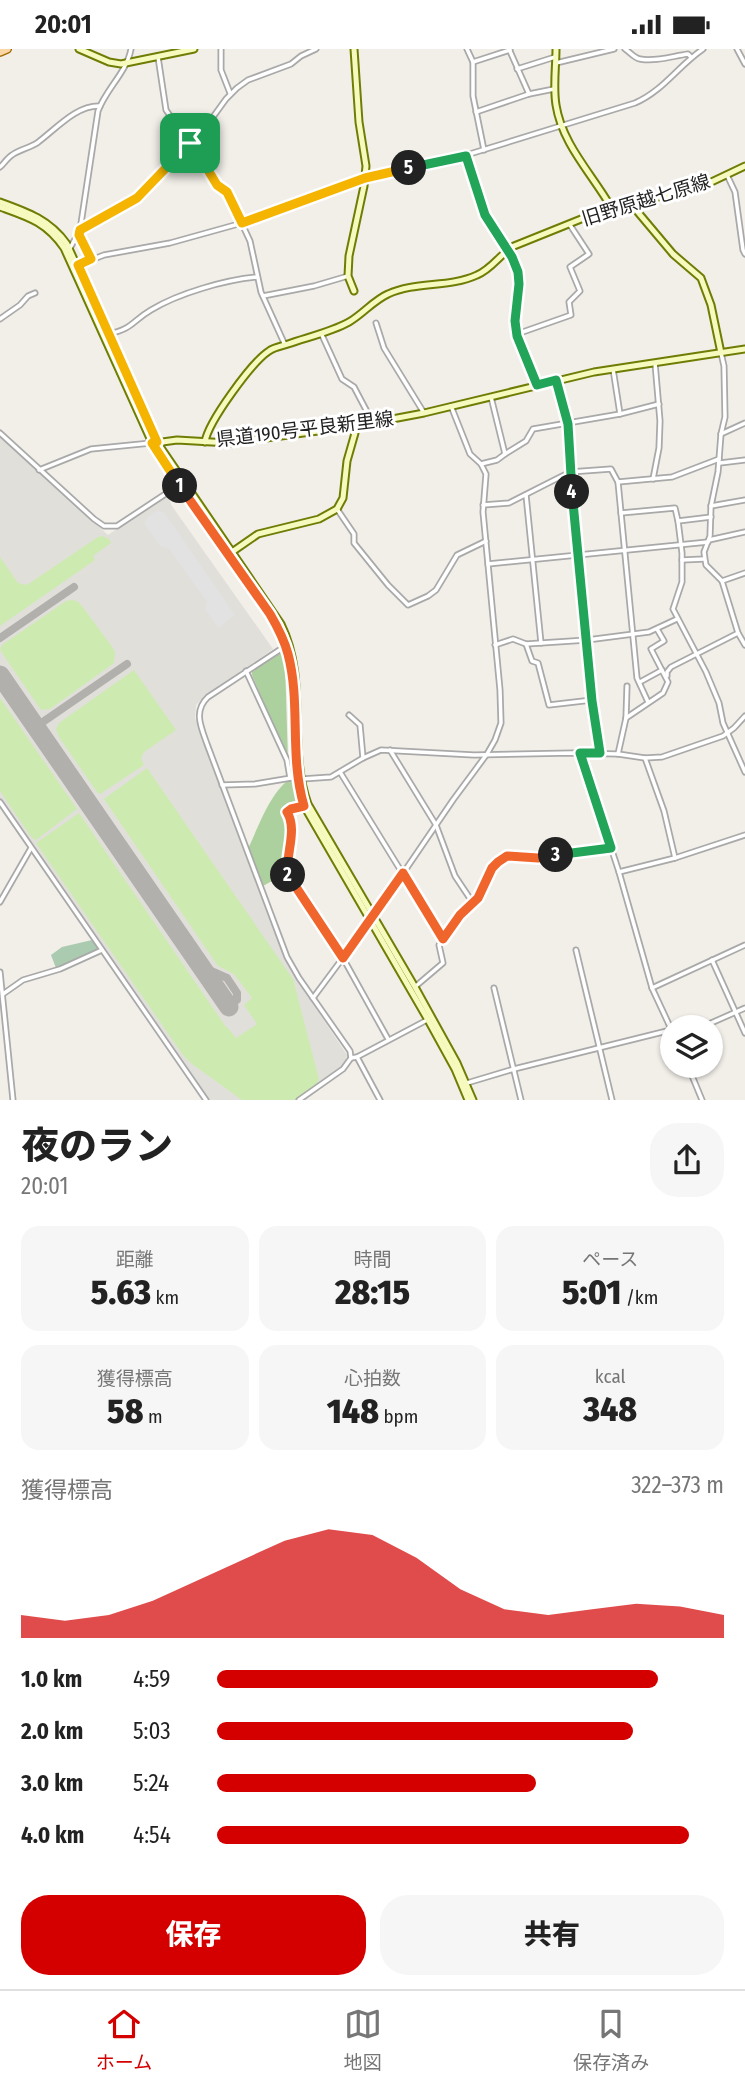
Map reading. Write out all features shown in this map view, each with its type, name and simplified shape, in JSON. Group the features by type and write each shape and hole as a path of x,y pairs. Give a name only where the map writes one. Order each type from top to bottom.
{"main road":[{"path":"0,52 7,49"},
{"path":"79,49 108,62 127,63 194,49"},
{"path":"354,49 359,122 365,157 365,178 351,241 348,277 354,291"},
{"path":"556,49 554,89 562,125 579,160 611,207"},
{"name":"旧野原越七原線","path":"205,442 213,420 257,361 270,350 348,322 387,294 476,276 486,271 507,250 570,225 592,213 705,185 745,166"},
{"path":"631,204 673,254 701,278 711,305 721,353"},
{"path":"0,205 44,220 61,236 154,443 179,485 270,614 286,646 292,676 296,778 304,806 415,987 471,1100"},
{"path":"68,251 78,265 154,443 281,624 292,652 296,676 296,778 313,815 467,1083 471,1100"},
{"name":"県道190号平良新里線","path":"154,443 177,440 239,442 355,426 556,380 745,349"},
{"path":"232,552 258,534 319,519 337,509 343,498 347,461 355,426"}],"street":[{"path":"68,251 80,232 100,106 127,63 131,49"},
{"path":"221,49 221,70 230,93"},
{"path":"80,232 137,198 209,125 230,93 248,80 290,65 314,49"},
{"path":"467,49 473,62 473,96 484,150"},
{"path":"473,62 509,49 529,94"},
{"path":"517,69 614,49"},
{"path":"625,49 641,59 688,54 691,57"},
{"path":"78,265 104,255 170,243 242,223 365,178 466,156 646,98 703,49"},
{"path":"737,49 745,64"},
{"path":"158,57 166,110 217,185 227,192 252,246 257,277 285,345"},
{"path":"476,112 529,94 554,89"},
{"path":"0,167 13,154 36,143 87,107 100,106"},
{"path":"466,156 485,215 515,264 519,278 515,321 517,334 537,385"},
{"path":"727,174 735,192 745,254"},
{"path":"517,334 571,316 569,302 580,291 570,267 589,254 570,225"},
{"path":"80,232 91,259"},
{"path":"108,334 124,331 151,310 196,291 257,277"},
{"path":"264,296 348,277"},
{"path":"0,319 35,293"},
{"path":"376,323 384,348 424,412"},
{"path":"321,333 342,379 354,387 373,423"},
{"path":"721,353 726,405 705,559 706,565 722,581 745,645"},
{"path":"653,478 659,448 655,363"},
{"path":"613,369 620,414"},
{"path":"556,380 568,424 570,472 592,701 600,753"},
{"path":"491,396 505,454"},
{"path":"481,464 497,460 526,441 533,429 620,414 659,404"},
{"path":"313,998 373,918 487,754 498,733 502,713 482,505 486,474 481,464 470,454 451,406"},
{"path":"721,434 745,423"},
{"path":"0,433 100,524 109,527 126,521 179,485"},
{"path":"39,470 91,449 154,443"},
{"path":"618,482 672,477 720,461 745,460"},
{"path":"482,505 509,503 570,472 611,469 618,482 639,683 648,702"},
{"path":"526,494 541,643"},
{"path":"711,506 745,500"},
{"path":"621,513 675,508 681,544 682,582 673,609 715,694 723,723 745,772"},
{"path":"337,509 354,534 354,543 408,605 436,590 457,555 486,541"},
{"path":"678,521 711,517"},
{"path":"488,564 708,541 745,532"},
{"path":"682,561 705,559"},
{"path":"722,581 745,573"},
{"path":"495,645 513,639 526,645 649,632 677,619"},
{"path":"657,629 664,641 651,649 668,682"},
{"path":"626,718 663,693 668,682 667,672 671,667 741,635"},
{"path":"526,645 532,661 538,663 549,705 592,701"},
{"path":"286,646 208,697 198,712 222,785 287,957 350,1051 351,1058 343,1069 299,1100"},
{"path":"639,683 662,670"},
{"path":"246,671 296,778"},
{"path":"618,754 626,718 627,685"},
{"path":"349,715 355,718 359,725 363,758"},
{"path":"222,785 331,777 376,751 390,750 443,754 600,753 662,757 704,744 728,733 745,716"},
{"path":"390,750 436,825 455,876 473,903"},
{"path":"580,753 619,872 652,988 665,1015"},
{"path":"645,758 664,811 675,858"},
{"path":"340,772 443,939"},
{"path":"0,802 3,811 206,1100"},
{"path":"304,806 287,812 291,818 291,826 286,873 343,958 388,1039"},
{"path":"619,872 675,858 745,835"},
{"path":"0,902 31,848"},
{"path":"415,987 443,963 439,945 460,915 478,898 492,868 498,862 507,856 538,858 611,848"},
{"path":"652,988 745,945"},
{"path":"3,994 23,980 60,969 102,950"},
{"path":"576,950 612,1100"},
{"path":"712,960 745,1033"},
{"path":"0,972 13,1100"},
{"path":"494,988 521,1100"},
{"path":"723,1017 745,1008"},
{"path":"351,1058 430,1019"},
{"path":"467,1083 599,1047 660,1034"},
{"path":"357,1057 380,1100"},
{"path":"693,1078 702,1100"}],"shaded area":[{"path":"0,437 108,535 167,495 172,506 273,649 204,697 196,705 195,718 291,971 347,1055 345,1065 297,1100 208,1100 0,800"},
{"path":"156,511 164,512 235,615 218,628 205,609 207,602 169,549 160,546 144,523 146,518"}],"green space":[{"path":"102,536 111,543 93,556 95,560 0,626 0,557 18,583 27,585"},
{"path":"71,600 82,606 113,648 114,663 50,709 41,710 0,650 2,645"},
{"path":"281,650 285,662 288,760 252,675 252,672"},
{"path":"134,670 176,730 144,752 141,758 144,765 100,794 56,729 59,723"},
{"path":"0,698 77,809 36,840 0,791"},
{"path":"147,768 293,979 319,1079 317,1084 294,1100 242,1100 192,1064 183,1055 36,843 79,813 226,1027 236,1038 257,1024 244,1005 252,998 234,974 218,966 104,799"},
{"path":"297,777 304,806 287,812 291,818 287,873 261,887 247,851 274,796 289,780"},
{"path":"92,940 99,949 56,968 51,955 62,947"}],"taxiway":[{"path":"0,638 74,587"},
{"path":"37,726 127,664"},
{"path":"202,967 227,978 237,993 237,1000 231,1003 225,1000"}],"runway":[{"path":"0,675 229,1007"}],"route":[{"path":"190,143 192,150 220,189 227,192 242,223 365,178 466,156 485,215 512,257 518,272 515,321 517,336 537,385 556,380 568,424 570,472 592,701 600,753 580,753 611,848 538,858 507,856 492,868 478,898 460,915 443,939 403,873 343,958 286,873 291,826 291,818 287,812 304,806 295,762 292,676 288,651 270,614 152,443 157,442 78,265 91,259 79,235 80,230 145,192 190,143"}]}
